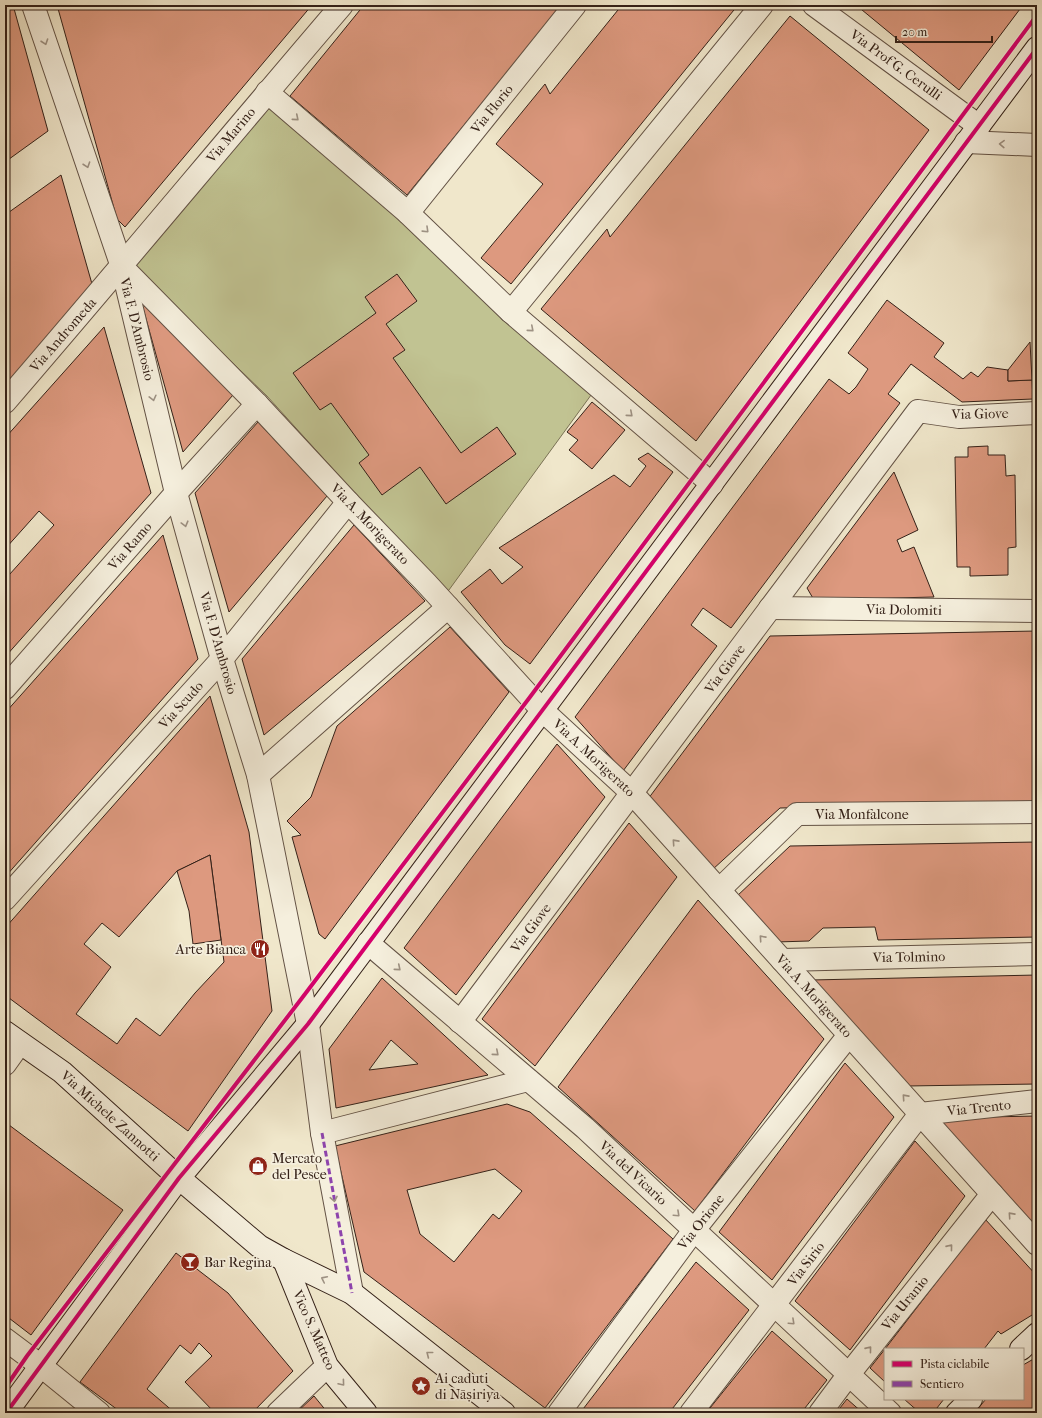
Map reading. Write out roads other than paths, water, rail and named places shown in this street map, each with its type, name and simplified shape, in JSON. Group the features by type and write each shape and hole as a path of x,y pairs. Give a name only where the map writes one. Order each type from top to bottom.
{"street":[{"name":"Via F. D'Ambrosio","path":"33,5 122,267 176,493 222,660 258,775 308,1024 322,1133 352,1293"},
{"name":"Via Marino","path":"122,267 267,92 342,5"},
{"name":"Via Florio","path":"408,213 575,5"},
{"path":"512,312 762,5"},
{"name":"Via Prof G. Cerulli","path":"814,5 973,134"},
{"path":"6,1413 179,1178 308,1024 1037,48"},
{"path":"267,92 408,213 512,312 712,484"},
{"path":"973,134 1037,145"},
{"name":"Via Andromeda","path":"5,402 122,267"},
{"name":"Via A. Morigerato","path":"122,267 256,404 448,607 542,710 632,793 1037,1244"},
{"name":"Via Ramo","path":"5,688 256,404"},
{"name":"Via Giove","path":"460,1022 918,411 959,417 1037,413"},
{"name":"Via Scudo","path":"5,899 222,660 348,502"},
{"path":"258,775 448,607"},
{"name":"Via Dolomiti","path":"770,608 1037,611"},
{"name":"Via Monfalcone","path":"719,890 797,814 1037,812"},
{"name":"Via del Vicario","path":"368,943 585,1128 890,1413"},
{"name":"Via Tolmino","path":"782,960 1037,954"},
{"name":"Via Orione","path":"559,1413 694,1230 849,1035"},
{"path":"5,1064 13,1038"},
{"name":"Via Michele Zannotti","path":"13,1038 62,1072 179,1178 259,1246 284,1260 352,1293 504,1413"},
{"path":"322,1133 528,1080"},
{"name":"Via Trento","path":"920,1114 1037,1101"},
{"name":"Via Sirio","path":"691,1413 920,1114"},
{"name":"Via Uranio","path":"820,1413 848,1374 992,1194"},
{"name":"Vico S. Matteo","path":"284,1260 327,1366 366,1413"},
{"path":"1022,1348 1037,1334"},
{"path":"5,1339 99,1413"},
{"path":"278,1413 327,1366"},
{"path":"956,1413 970,1400"}],"place":[{"name":"Arte Bianca","path":"260,949"},
{"name":"Mercato del Pesce","path":"258,1166"},
{"name":"Bar Regina","path":"190,1262"},
{"name":"Ai caduti di Nāṣiriya","path":"421,1386"}]}
